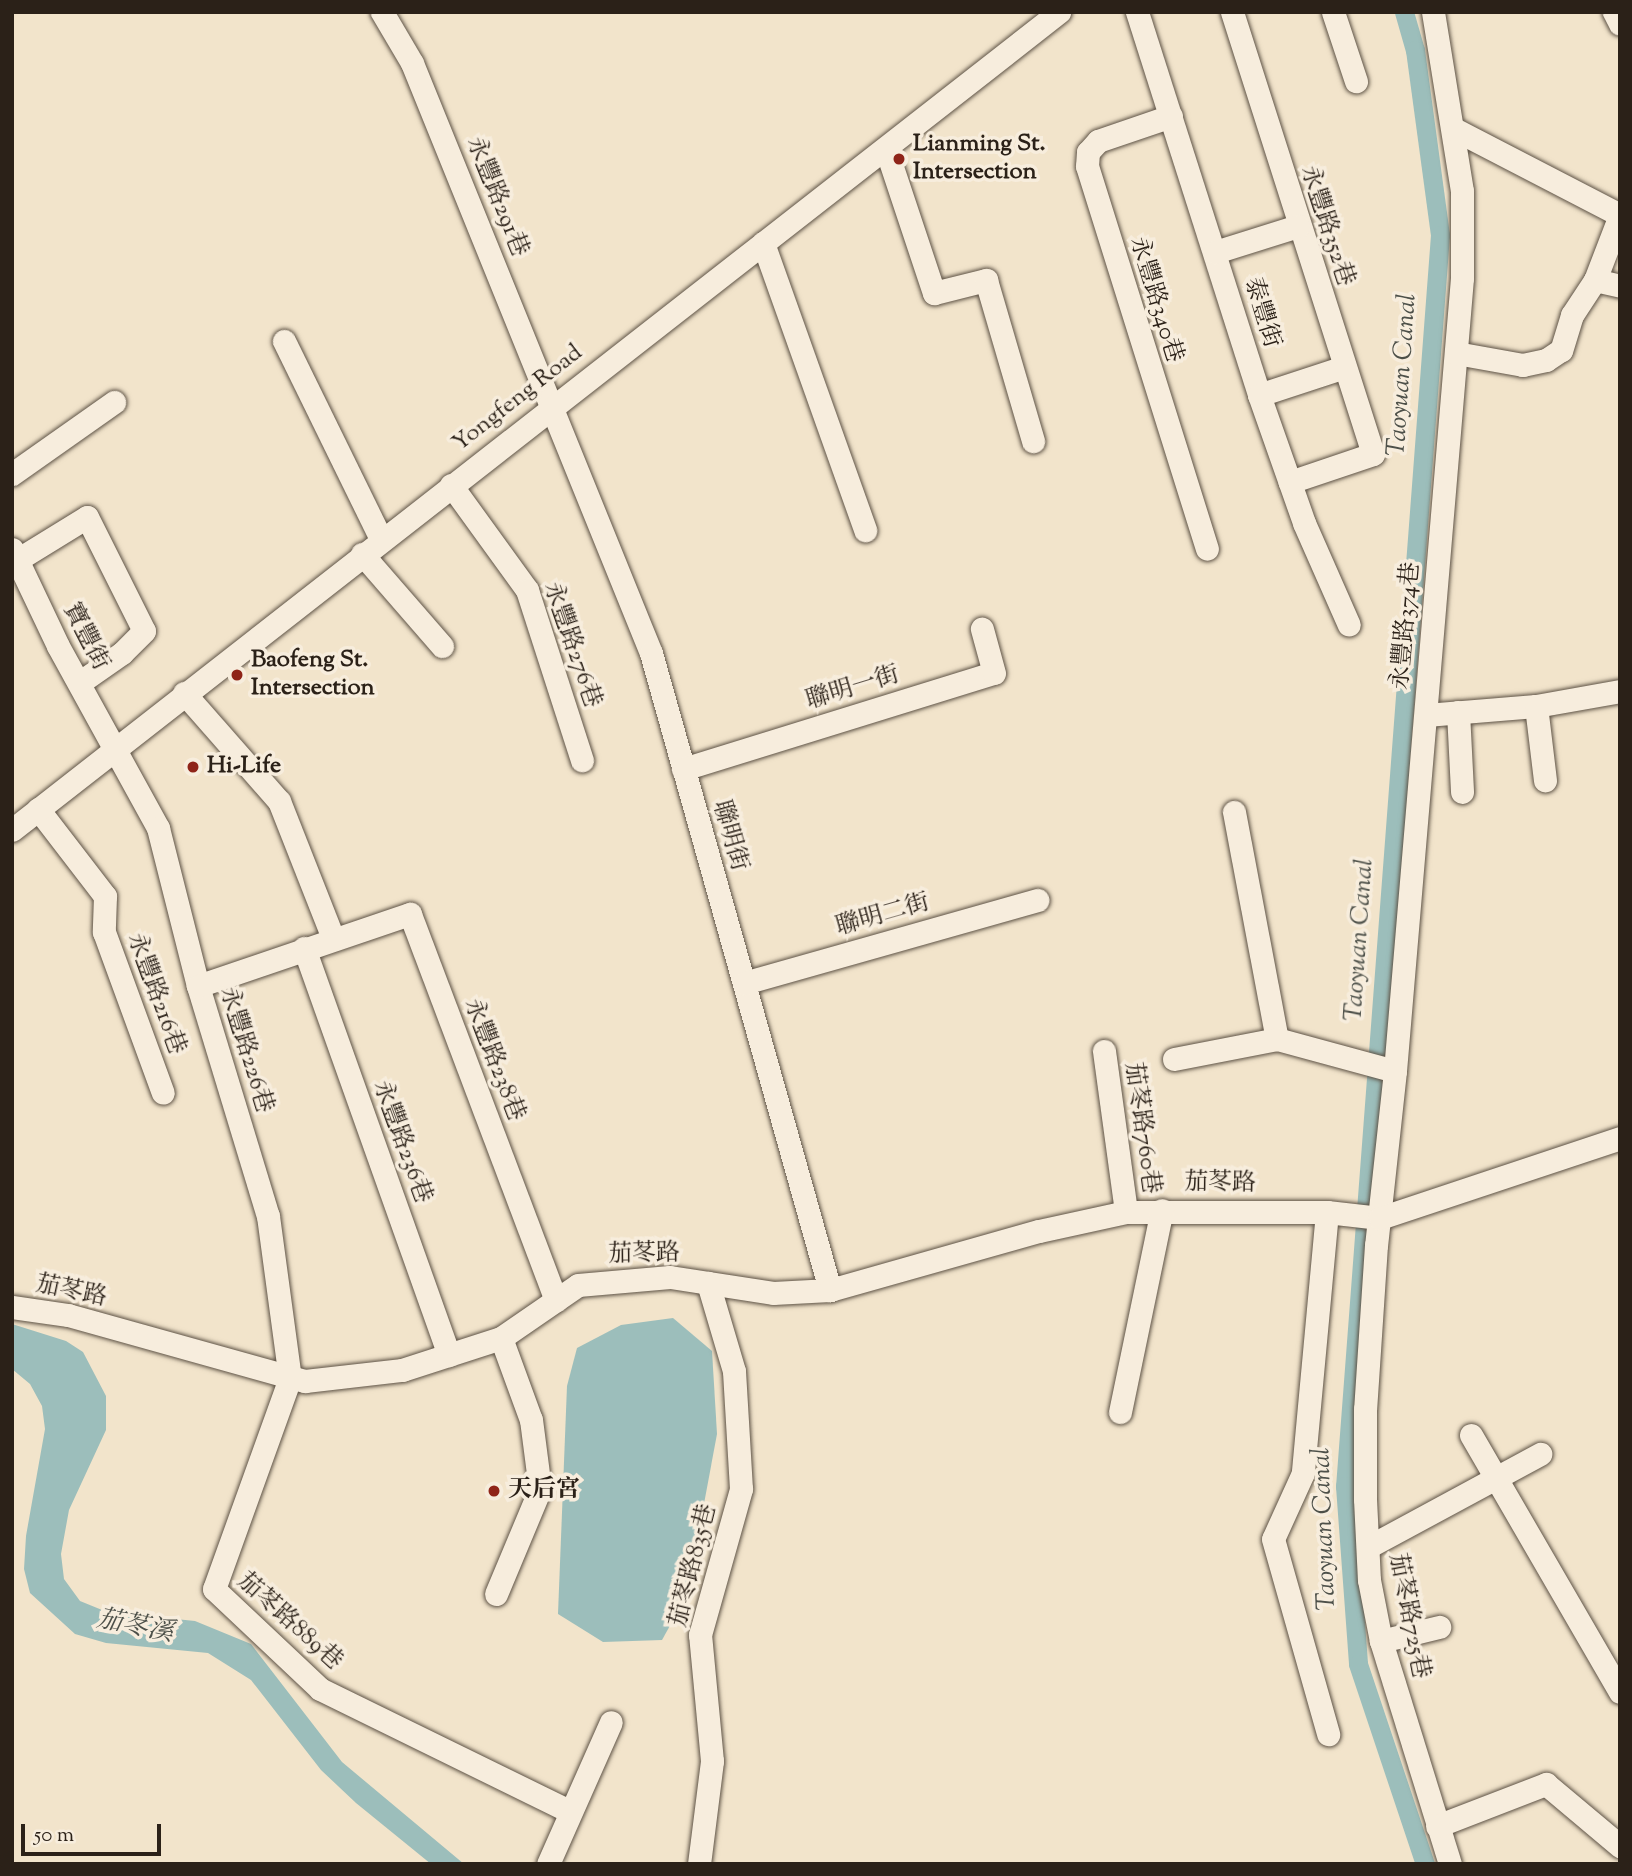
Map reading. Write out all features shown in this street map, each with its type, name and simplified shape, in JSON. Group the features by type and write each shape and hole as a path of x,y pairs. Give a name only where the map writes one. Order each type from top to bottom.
{"street":[{"name":"永豐路291巷","path":"382,12 412,63 554,405"},
{"name":"Yongfeng Road","path":"12,830 114,747 1059,12"},
{"name":"泰豐街","path":"1136,12 1259,395 1290,482 1349,625"},
{"name":"永豐路352巷","path":"1232,12 1298,226 1373,454 1290,482"},
{"path":"1334,12 1356,81"},
{"name":"永豐路374巷","path":"1376,1245 1376,1218 1426,715 1455,354 1462,191 1433,12"},
{"path":"1614,12 1620,24"},
{"name":"永豐路340巷","path":"1171,116 1098,141 1087,152 1087,166 1207,549"},
{"path":"1454,129 1620,215 1595,280 1572,315 1561,350 1546,360 1523,365 1455,354"},
{"path":"886,149 934,293 986,280 1033,441"},
{"path":"1215,252 1298,226"},
{"path":"763,243 865,530"},
{"path":"1595,280 1620,286"},
{"path":"284,341 382,539"},
{"path":"1259,395 1345,367"},
{"path":"12,474 114,402"},
{"name":"聯明街","path":"554,405 651,653 830,1290"},
{"name":"永豐路276巷","path":"451,485 527,590 582,760"},
{"path":"15,554 87,517 144,631 122,653 79,683"},
{"name":"寶豐街","path":"15,554 114,747"},
{"path":"362,554 442,646"},
{"name":"聯明一街","path":"683,769 994,673 982,629"},
{"path":"1426,715 1536,706 1620,691"},
{"path":"184,693 279,801 332,938 198,986"},
{"path":"1536,706 1545,780"},
{"path":"1458,712 1462,792"},
{"name":"永豐路226巷","path":"114,747 158,828 198,986 268,1216 290,1378"},
{"name":"永豐路216巷","path":"38,809 105,895 104,932 163,1093"},
{"path":"1234,812 1277,1039"},
{"name":"聯明二街","path":"744,983 1037,900"},
{"name":"永豐路238巷","path":"332,938 410,914 556,1300"},
{"name":"永豐路236巷","path":"304,948 449,1354"},
{"path":"1174,1059 1277,1039 1354,1063 1390,1070"},
{"name":"茄苳路760巷","path":"1104,1051 1126,1212"},
{"path":"1376,1218 1620,1138"},
{"path":"1120,1412 1162,1210"},
{"name":"茄苳路","path":"12,1307 68,1315 305,1381 402,1370 501,1338 578,1284 636,1276 773,1293 830,1290 1039,1231 1126,1212 1332,1212 1376,1218"},
{"path":"1328,1734 1273,1539 1304,1473 1332,1212"},
{"name":"茄苳路725巷","path":"1376,1245 1365,1409 1368,1547 1381,1641 1450,1864"},
{"name":"茄苳路835巷","path":"699,1864 712,1761 700,1635 741,1489 734,1371 708,1283"},
{"path":"496,1594 540,1489 531,1420 501,1338"},
{"name":"茄苳路889巷","path":"290,1378 214,1589 320,1689 569,1811"},
{"path":"1471,1435 1493,1479 1620,1692"},
{"path":"1368,1547 1540,1454"},
{"path":"1381,1641 1439,1627"},
{"path":"548,1864 569,1811 611,1722"},
{"path":"1437,1826 1546,1784 1620,1846"}],"water":[{"path":"673,1318 712,1351 717,1434 687,1595 662,1640 603,1642 558,1614 567,1386 577,1348 621,1325"},
{"name":"茄苳溪","path":"12,1324 66,1341 83,1352 106,1396 106,1430 69,1510 61,1554 64,1579 80,1601 107,1612 195,1621 251,1644 342,1762 464,1864 431,1864 356,1803 321,1770 251,1680 208,1653 106,1643 75,1634 30,1593 24,1569 26,1536 45,1429 42,1406 30,1384 12,1369"}],"waterway":[{"name":"Taoyuan Canal","path":"1404,12 1415,50 1440,235 1345,1486 1358,1664 1425,1864"}],"place":[{"name":"Lianming St. Intersection","path":"899,159"},
{"name":"Baofeng St. Intersection","path":"237,675"},
{"name":"Hi-Life","path":"193,767"},
{"name":"天后宮","path":"494,1491"}]}
